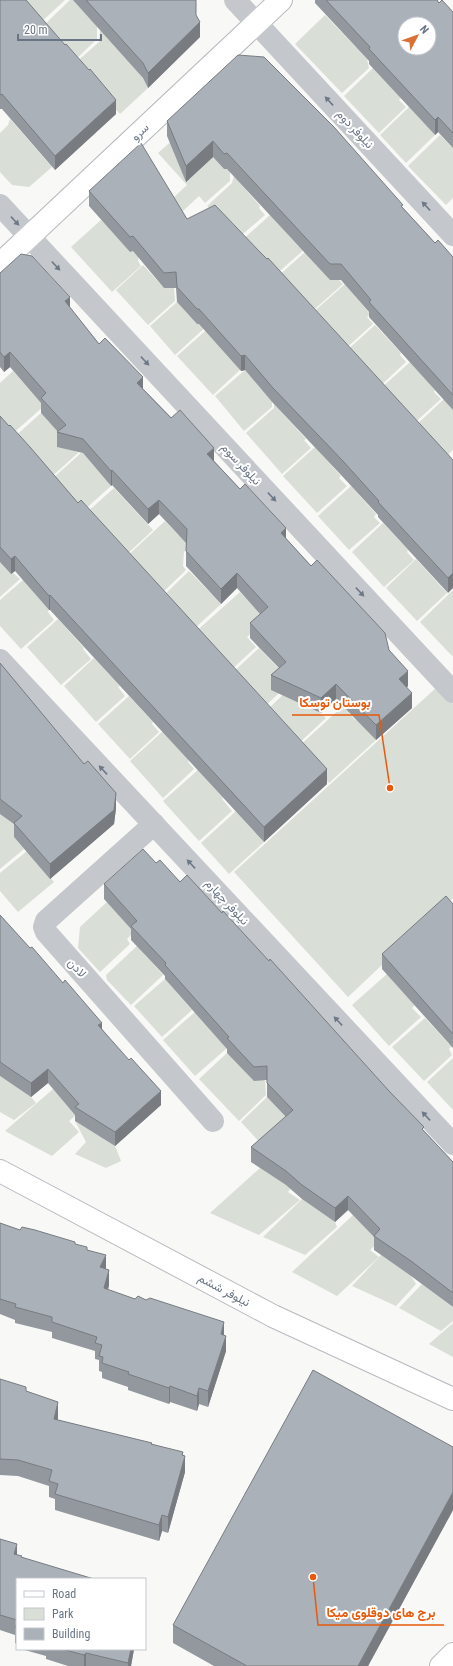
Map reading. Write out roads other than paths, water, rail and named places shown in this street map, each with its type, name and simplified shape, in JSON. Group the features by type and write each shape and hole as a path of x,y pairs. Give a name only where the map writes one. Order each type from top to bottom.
{"street":[{"name":"نیلوفر دوم","path":"235,0 453,235"},
{"name":"سرو","path":"0,264 281,0"},
{"name":"نیلوفر سوم","path":"0,205 453,692"},
{"name":"نیلوفر چهارم","path":"0,660 453,1144"},
{"name":"لادن","path":"154,824 46,921 44,927 46,932 213,1121"},
{"name":"نیلوفر ششم","path":"0,1171 273,1316 453,1399"},
{"path":"441,1666 453,1654"}],"place":[{"name":"بوستان توسکا","path":"390,788"},
{"name":"برج های دوقلوی میکا","path":"313,1577"}]}
